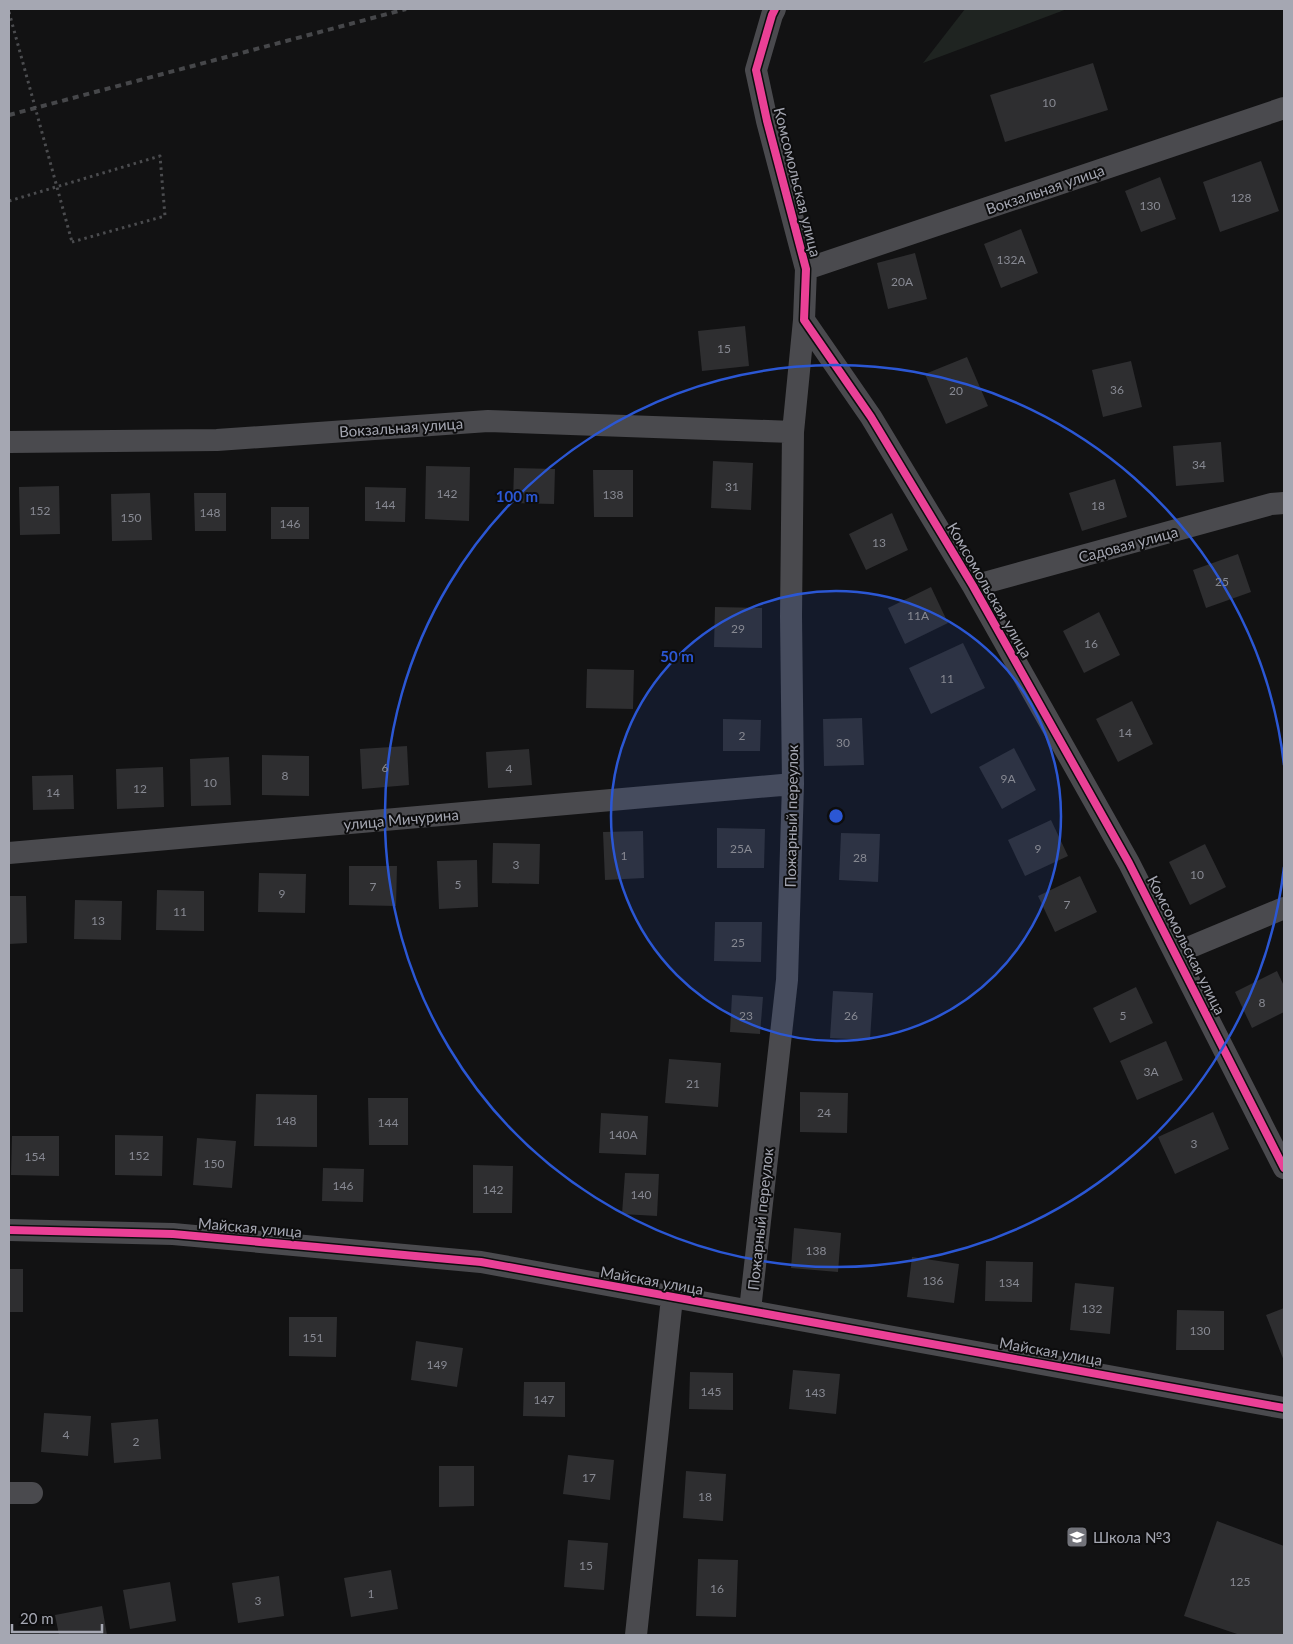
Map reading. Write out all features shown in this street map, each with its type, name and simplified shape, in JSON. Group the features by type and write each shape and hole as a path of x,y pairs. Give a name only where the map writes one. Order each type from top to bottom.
{"street":[{"name":"Комсомольская улица","path":"776,9 772,15 756,70 767,121 806,269 804,320 871,417 973,586 1129,863 1284,1168"},
{"name":"Вокзальная улица","path":"806,269 1284,108"},
{"name":"Пожарный переулок","path":"750,1310 787,980 793,784 790,616 793,432 804,320"},
{"name":"Вокзальная улица","path":"9,442 217,440 488,421 793,432"},
{"name":"Садовая улица","path":"973,586 1271,504 1284,503"},
{"name":"улица Мичурина","path":"9,853 793,784"},
{"path":"1176,954 1284,908"},
{"name":"Майская улица","path":"9,1230 173,1234 481,1262 1284,1408"},
{"path":"631,1635 672,1298"},
{"path":"9,1493 32,1493"}],"path":[{"path":"9,12 72,242 165,216 160,156 9,201"}],"shaded area":[{"path":"965,9 1067,9 923,63"}],"building":[{"path":"1093,63 1108,110 1005,142 990,95"},
{"path":"1261,161 1279,211 1220,232 1203,182"},
{"path":"1160,177 1176,219 1141,232 1125,191"},
{"path":"1021,229 1038,273 1001,288 984,244"},
{"path":"915,253 927,299 888,309 877,263"},
{"path":"745,326 749,366 702,371 698,331"},
{"path":"967,357 988,406 946,424 925,374"},
{"path":"1131,361 1142,407 1103,417 1092,370"},
{"path":"1221,442 1224,482 1176,486 1173,446"},
{"path":"713,461 753,463 751,510 711,508"},
{"path":"426,466 470,467 469,521 425,519"},
{"path":"514,468 555,469 554,504 513,503"},
{"path":"593,470 633,470 633,517 594,517"},
{"path":"1115,479 1127,517 1082,531 1069,493"},
{"path":"59,486 60,534 20,535 19,487"},
{"path":"365,487 406,488 405,522 365,521"},
{"path":"150,493 152,540 112,541 111,494"},
{"path":"194,493 226,493 226,531 195,531"},
{"path":"271,507 309,507 309,539 271,539"},
{"path":"892,513 908,550 866,570 849,534"},
{"path":"1238,554 1251,592 1206,608 1193,570"},
{"path":"931,587 948,623 905,644 888,608"},
{"path":"715,607 762,608 762,648 714,647"},
{"path":"1099,612 1120,655 1084,673 1063,631"},
{"path":"963,643 985,688 931,714 909,668"},
{"path":"587,669 634,670 633,709 586,708"},
{"path":"1132,701 1153,744 1118,762 1096,719"},
{"path":"862,718 864,765 824,766 823,719"},
{"path":"723,719 761,720 760,751 723,751"},
{"path":"407,746 409,785 362,789 360,749"},
{"path":"1014,748 1036,790 1002,809 979,767"},
{"path":"529,749 532,785 488,788 486,752"},
{"path":"262,755 309,756 309,796 262,795"},
{"path":"229,757 231,805 191,806 190,759"},
{"path":"163,767 164,807 117,809 116,769"},
{"path":"73,775 74,809 33,810 32,776"},
{"path":"1051,820 1068,856 1025,876 1008,840"},
{"path":"717,828 765,829 764,868 717,868"},
{"path":"643,831 644,878 605,880 603,832"},
{"path":"841,833 880,834 878,882 839,880"},
{"path":"493,843 540,844 539,884 492,883"},
{"path":"1205,844 1226,887 1190,905 1169,862"},
{"path":"477,860 478,907 439,909 437,861"},
{"path":"349,866 397,866 396,906 349,905"},
{"path":"259,873 306,874 305,913 258,912"},
{"path":"1080,876 1097,912 1055,932 1038,896"},
{"path":"157,890 204,891 204,931 156,930"},
{"path":"9,896 26,896 27,943 9,944"},
{"path":"75,900 122,901 121,940 74,939"},
{"path":"715,922 762,922 761,962 714,961"},
{"path":"1277,971 1284,986 1284,1012 1252,1028 1235,992"},
{"path":"1136,987 1153,1023 1110,1043 1093,1008"},
{"path":"833,991 873,993 870,1040 830,1038"},
{"path":"732,995 763,997 760,1034 730,1032"},
{"path":"1166,1041 1183,1080 1137,1100 1120,1061"},
{"path":"669,1059 721,1063 718,1107 665,1103"},
{"path":"800,1092 848,1093 847,1133 800,1132"},
{"path":"256,1094 317,1095 317,1147 254,1146"},
{"path":"368,1098 408,1098 408,1145 369,1145"},
{"path":"1213,1112 1229,1149 1175,1174 1158,1137"},
{"path":"601,1113 648,1116 646,1155 599,1153"},
{"path":"115,1135 163,1136 162,1176 115,1175"},
{"path":"12,1136 59,1136 59,1176 11,1175"},
{"path":"197,1138 236,1141 232,1188 193,1185"},
{"path":"473,1165 513,1166 512,1213 473,1213"},
{"path":"323,1168 364,1169 363,1202 322,1201"},
{"path":"625,1173 659,1174 657,1216 622,1214"},
{"path":"794,1228 841,1233 838,1272 791,1268"},
{"path":"912,1257 959,1264 954,1303 907,1297"},
{"path":"986,1261 1033,1262 1032,1302 985,1301"},
{"path":"9,1269 23,1269 23,1312 9,1312"},
{"path":"1075,1283 1114,1287 1110,1334 1070,1330"},
{"path":"1284,1308 1284,1361 1266,1315"},
{"path":"1177,1310 1224,1311 1224,1350 1176,1350"},
{"path":"289,1317 337,1317 336,1357 289,1356"},
{"path":"416,1341 463,1348 457,1387 411,1380"},
{"path":"793,1370 840,1374 836,1414 789,1409"},
{"path":"690,1372 733,1373 733,1410 689,1409"},
{"path":"524,1382 565,1382 565,1417 523,1416"},
{"path":"44,1413 91,1416 88,1456 41,1452"},
{"path":"158,1419 161,1459 114,1463 111,1423"},
{"path":"568,1455 614,1460 610,1500 563,1494"},
{"path":"439,1466 474,1466 474,1506 439,1507"},
{"path":"686,1471 726,1474 723,1521 683,1518"},
{"name":"Школа №3","path":"1217,1521 1284,1546 1284,1635 1240,1635 1184,1616"},
{"path":"568,1540 608,1543 604,1590 564,1587"},
{"path":"698,1559 738,1560 736,1617 696,1616"},
{"path":"391,1570 398,1609 351,1617 344,1578"},
{"path":"279,1576 284,1616 238,1623 232,1583"},
{"path":"170,1582 176,1621 130,1629 123,1590"},
{"path":"102,1606 107,1635 59,1635 55,1615"}],"railway":[{"path":"9,115 406,9"}],"cycle path":[{"path":"775,9 756,70 767,121 806,269 804,320 871,417 973,586 1129,863 1284,1168"},
{"path":"9,1230 173,1234 481,1262 1284,1408"}],"place":[{"name":"Школа №3","path":"1077,1537"}]}
